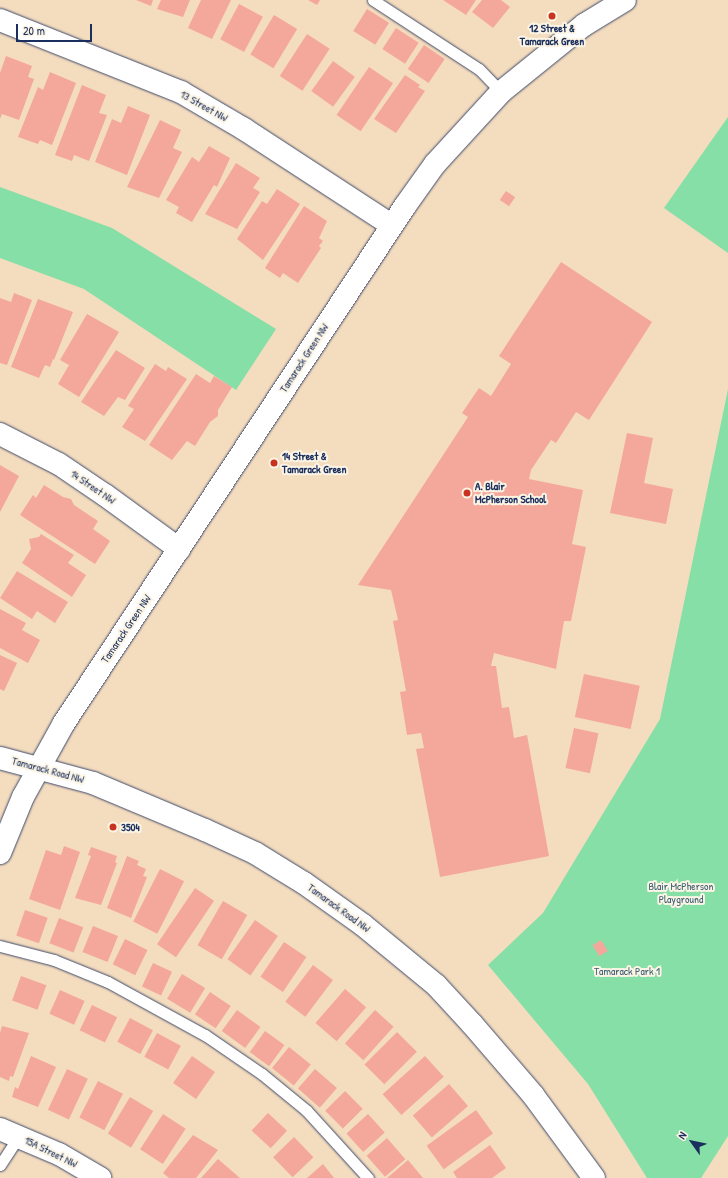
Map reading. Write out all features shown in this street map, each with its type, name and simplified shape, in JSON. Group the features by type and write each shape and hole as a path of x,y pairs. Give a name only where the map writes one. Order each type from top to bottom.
{"street":[{"name":"Tamarack Green NW","path":"0,853 39,767 64,723 391,225 435,164 501,92 584,25 625,0"},
{"name":"13 Street NW","path":"0,20 181,92 244,129 391,225"},
{"name":"14 Street NW","path":"0,434 59,464 106,495 179,549"},
{"name":"Tamarack Road NW","path":"0,758 39,767 92,783 140,801 255,854 304,883 363,925 436,985 533,1095 594,1178"},
{"name":"15A Street NW","path":"9,1133 60,1154 100,1178"}],"lane":[{"path":"373,0 479,69 501,92"},
{"path":"0,946 54,960 108,982 205,1035 262,1074 307,1112 368,1178"},
{"path":"0,1165 9,1133"}],"green space":[{"path":"728,117 728,253 664,208"},
{"path":"0,187 112,228 276,329 236,390 84,289 0,258"},
{"name":"Tamarack Park 1","path":"728,389 728,1136 701,1178 647,1178 588,1084 488,965 543,913 660,719"}],"building":[{"path":"136,0 153,0 151,6"},
{"path":"161,0 190,0 183,17 157,9"},
{"path":"201,0 231,0 212,39 188,28"},
{"path":"308,0 320,0 317,5"},
{"path":"443,0 476,0 466,15"},
{"path":"482,0 501,0 510,7 493,28 472,12"},
{"path":"239,4 263,17 244,52 220,39"},
{"path":"367,9 389,23 375,45 353,31"},
{"path":"274,15 297,29 273,68 250,54"},
{"path":"396,28 419,43 405,64 382,49"},
{"path":"307,34 330,49 302,91 280,76"},
{"path":"424,45 445,59 429,83 408,69"},
{"path":"6,56 32,66 28,77 34,79 19,120 2,114 0,119 0,73"},
{"path":"333,61 355,77 333,107 311,91"},
{"path":"369,67 393,83 361,131 337,115"},
{"path":"50,72 76,83 52,145 40,140 38,144 18,137 38,87 43,90"},
{"path":"405,75 420,85 418,87 425,91 396,133 374,119"},
{"path":"82,85 106,95 99,113 107,115 89,161 74,155 72,161 55,155"},
{"path":"128,106 150,115 127,175 95,162 112,119 121,123"},
{"path":"160,120 181,130 173,148 182,152 159,198 127,187"},
{"path":"209,146 230,158 217,187 214,185 192,222 176,213 179,207 166,200 192,157 199,162"},
{"path":"236,163 260,178 253,188 260,192 237,229 205,214"},
{"path":"277,189 300,204 263,260 237,239 262,201 267,204"},
{"path":"506,191 515,197 509,206 500,200"},
{"path":"304,206 327,221 319,238 323,241 319,246 321,248 298,283 283,273 280,278 265,268"},
{"name":"A. Blair McPherson School","path":"561,262 652,322 589,420 576,412 556,443 551,440 531,470 529,479 583,490 572,544 586,547 571,621 564,621 556,669 494,653 491,666 496,666 502,708 509,707 514,738 527,735 549,856 440,877 416,749 424,748 421,733 407,735 400,692 406,691 393,621 398,620 391,590 358,585 468,417 462,413 479,388 491,396 511,364 499,356"},
{"path":"14,293 32,300 7,365 0,363 0,298 11,302"},
{"path":"38,299 73,312 54,360 53,359 50,367 45,365 39,378 11,367"},
{"path":"87,314 119,332 79,397 58,384 69,365 60,360"},
{"path":"116,350 145,368 125,400 118,397 104,416 81,402"},
{"path":"155,364 166,371 168,367 187,379 145,441 122,427 134,409 128,406"},
{"path":"196,374 210,383 214,376 232,387 218,410 218,416 210,422 195,446 187,441 172,460 149,445"},
{"path":"627,433 653,438 644,483 673,489 666,524 610,513"},
{"path":"0,465 19,476 0,512"},
{"path":"44,485 63,497 71,499 74,505 98,521 93,529 110,541 95,564 20,515 33,495 36,498"},
{"path":"41,534 74,555 68,563 86,575 72,597 22,563 31,549 29,539 39,537"},
{"path":"17,571 68,602 55,623 37,611 32,619 0,598"},
{"path":"0,609 26,623 22,630 40,640 28,663 0,648"},
{"path":"0,655 17,663 4,691 0,689"},
{"path":"584,674 640,686 631,729 575,717"},
{"path":"574,728 598,733 590,773 565,768"},
{"path":"64,846 80,852 60,910 29,899 46,850 61,855"},
{"path":"91,847 117,856 115,862 117,863 101,905 75,898 91,856 88,855"},
{"path":"127,856 139,861 137,865 146,869 143,876 147,877 131,918 107,908"},
{"path":"160,869 184,881 157,934 133,922"},
{"path":"195,888 214,901 176,957 157,944"},
{"path":"223,901 247,915 222,959 198,945"},
{"path":"25,910 48,918 39,943 16,936"},
{"path":"59,918 83,927 74,953 49,943"},
{"path":"255,920 278,936 250,975 227,959"},
{"path":"93,926 118,936 108,962 83,952"},
{"path":"125,939 147,950 135,975 113,964"},
{"path":"601,940 608,951 599,956 593,945"},
{"path":"284,942 306,957 283,992 261,977"},
{"path":"153,963 172,972 161,995 142,987"},
{"path":"313,965 333,980 305,1017 285,1002"},
{"path":"182,974 205,988 190,1013 167,999"},
{"path":"21,976 46,985 37,1010 12,1000"},
{"path":"345,989 366,1007 337,1041 315,1023"},
{"path":"60,990 85,1001 74,1025 49,1014"},
{"path":"210,992 231,1006 216,1028 195,1014"},
{"path":"92,1005 117,1017 105,1042 80,1030"},
{"path":"237,1010 260,1027 245,1048 222,1031"},
{"path":"375,1010 394,1027 363,1060 345,1043"},
{"path":"130,1018 153,1030 140,1054 117,1042"},
{"path":"2,1026 29,1033 13,1077 10,1076 9,1081 0,1077 0,1033"},
{"path":"265,1031 284,1045 269,1066 250,1052"},
{"path":"397,1032 417,1052 384,1084 364,1065"},
{"path":"157,1033 181,1046 168,1070 144,1057"},
{"path":"289,1047 311,1065 294,1086 272,1068"},
{"path":"31,1056 56,1067 38,1107 12,1097 15,1087 18,1089"},
{"path":"192,1056 215,1072 196,1099 173,1083"},
{"path":"425,1056 444,1077 401,1115 383,1094"},
{"path":"67,1069 88,1079 69,1120 48,1110"},
{"path":"315,1069 337,1088 320,1108 298,1089"},
{"path":"98,1081 123,1094 104,1130 79,1118"},
{"path":"449,1084 468,1106 432,1137 413,1115"},
{"path":"345,1091 363,1109 343,1128 325,1111"},
{"path":"130,1097 153,1111 131,1148 108,1134"},
{"path":"476,1110 493,1133 444,1169 427,1146"},
{"path":"268,1113 287,1131 271,1148 252,1131"},
{"path":"163,1114 186,1129 163,1164 140,1149"},
{"path":"368,1114 385,1133 363,1152 346,1133"},
{"path":"193,1135 218,1150 196,1178 169,1178 163,1173"},
{"path":"294,1137 313,1157 293,1177 273,1157"},
{"path":"387,1138 405,1159 385,1177 367,1156"},
{"path":"490,1145 506,1168 492,1178 457,1178 453,1172"},
{"path":"218,1159 240,1178 201,1178"},
{"path":"408,1160 423,1178 387,1178"},
{"path":"323,1164 334,1178 307,1178"}],"place":[{"name":"12 Street & Tamarack Green","path":"552,16"},
{"name":"14 Street & Tamarack Green","path":"274,463"},
{"name":"A. Blair McPherson School","path":"467,493"},
{"name":"3504","path":"113,827"}],"park label":[{"name":"Blair McPherson Playground","path":"681,893"}]}
